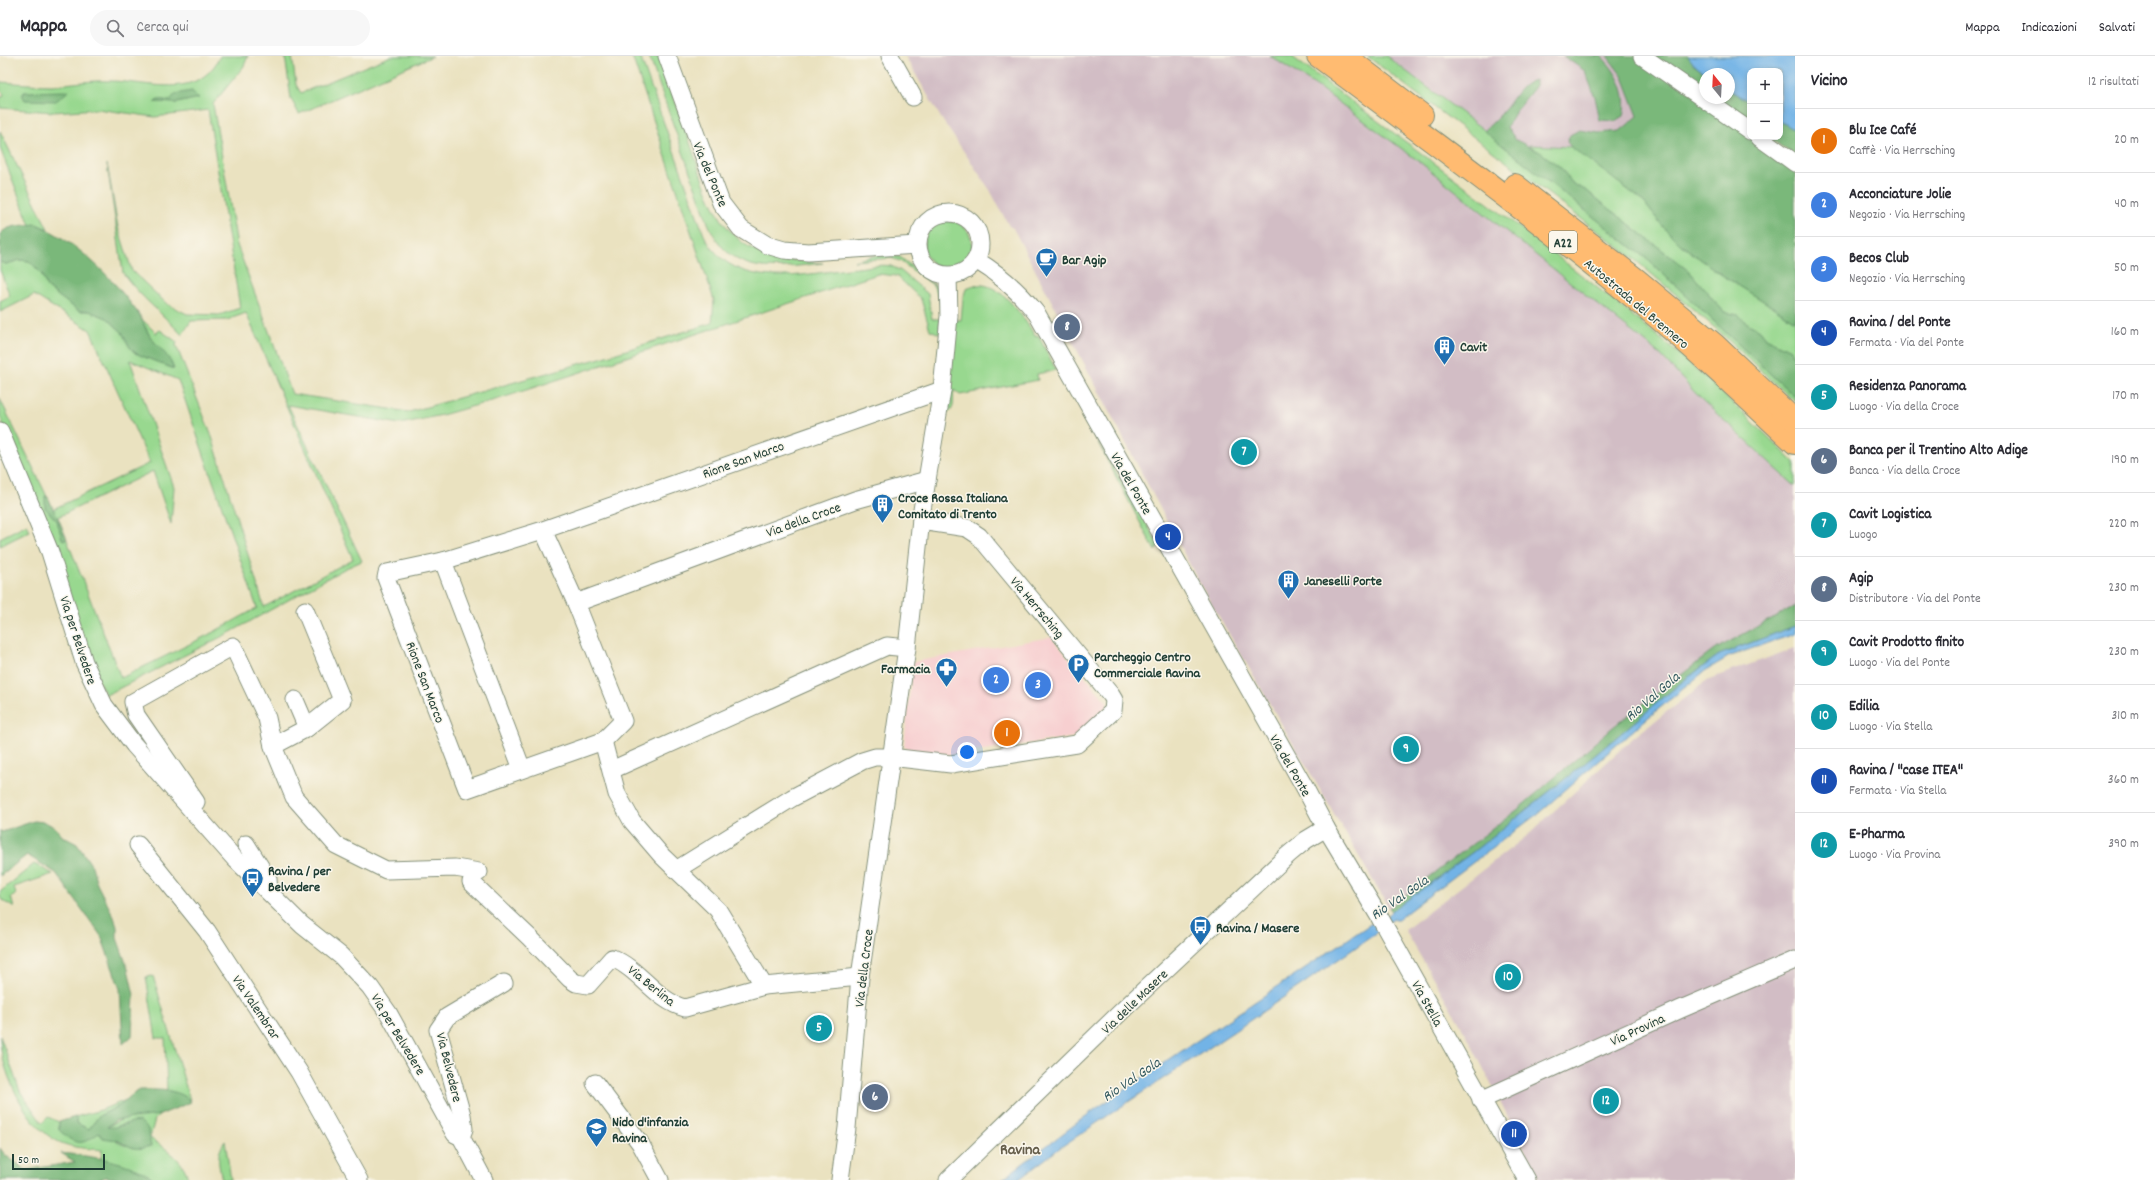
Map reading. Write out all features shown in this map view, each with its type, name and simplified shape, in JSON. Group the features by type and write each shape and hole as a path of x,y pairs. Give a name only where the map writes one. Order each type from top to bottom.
{"highway":[{"name":"Autostrada del Brennero","path":"1318,56 1512,201 1635,299 1717,370 1795,443"},
{"name":"Autostrada del Brennero","path":"1345,56 1544,207 1637,280 1715,345 1795,421"}],"street":[{"name":"Via del Ponte","path":"667,56 715,189 727,212 741,229 767,245 784,250 808,252 917,246"},
{"path":"890,56 912,97"},
{"path":"1642,56 1747,129"},
{"path":"1763,140 1795,163"},
{"path":"948,213 960,215 970,221 978,233 980,247 976,260 969,268 960,274 948,276 936,273 928,268 919,255 917,246 919,234 932,218 948,213"},
{"name":"Via del Ponte","path":"976,260 997,272 1012,285 1037,314 1305,788 1326,828"},
{"name":"Via della Croce","path":"840,1180 848,1120 860,977 906,648 921,521 942,390 949,316 948,276"},
{"name":"Rione San Marco","path":"543,530 576,603 623,721 603,742 467,789 386,578 387,573 443,561 543,530 942,390"},
{"name":"Via per Belvedere","path":"0,431 50,552 84,662 96,692 113,718 134,745 235,859 302,925 341,956 370,987 390,1014 455,1134 461,1137 484,1180"},
{"name":"Via della Croce","path":"576,603 855,500 927,480"},
{"name":"Via Herrsching","path":"890,757 951,764 1077,744 1110,717 1115,706 1111,695 979,536 966,528 921,521"},
{"path":"443,561 522,769"},
{"path":"272,746 307,728 342,700 305,610"},
{"name":"Via per Belvedere","path":"235,859 136,715 133,702 232,646 267,718 272,746 294,797 336,845 386,870 471,875"},
{"path":"616,768 887,646 906,648"},
{"path":"294,700 307,728"},
{"path":"603,742 617,794 632,821 676,870 718,910 726,920 764,986"},
{"path":"676,870 792,798 862,761 875,757 890,757"},
{"name":"Via Stella","path":"1326,828 1383,923 1481,1100 1522,1178"},
{"name":"Via delle Masere","path":"948,1180 1126,1007 1288,855 1306,840 1326,828"},
{"path":"246,844 268,879 270,895"},
{"name":"Via Valembrar","path":"138,845 207,931 299,1072 359,1180"},
{"name":"Via Berlina","path":"471,875 529,937 570,979 576,983 588,985 612,958 625,963 673,1006 685,1008 764,986 860,977"},
{"name":"Via Provina","path":"1481,1100 1681,1009 1795,960"},
{"name":"Via Belvedere","path":"461,1137 464,1129 462,1115 438,1030 447,1017 504,983"},
{"path":"595,1083 640,1143 660,1180"}],"shaded area":[{"path":"905,56 1270,56 1318,87 1421,163 1656,351 1701,399 1795,486 1795,606 1714,650 1613,727 1517,810 1389,908 1200,584 1013,228 1009,226 990,190 941,118"},
{"path":"1386,56 1639,56 1699,98 1699,104 1708,104 1747,131 1747,140 1759,140 1795,165 1795,397 1648,260 1492,136"},
{"path":"1051,637 1107,702 1107,707 1075,737 950,755 907,749 904,746 913,662"},
{"path":"1795,648 1795,1180 1540,1180 1466,1034 1405,930 1528,835 1633,738 1709,679"}],"green space":[{"path":"220,56 248,56 244,66 213,104 237,245 292,394 409,412 604,357 712,323 714,300 632,56 640,56 704,235 717,254 733,266 752,273 772,276 794,276 878,265 891,266 901,271 928,294 932,319 940,319 940,334 930,330 921,299 897,276 878,274 502,398 442,415 400,424 288,405 362,561 344,569 231,632 106,695 99,682 40,512 0,417 0,399 53,509 150,463 90,330 34,295 0,312 0,301 10,296 0,270 0,262 6,264 20,260 29,261 41,273 47,287 57,295 79,311 89,311 107,318 122,332 129,346 135,353 174,369 150,336 140,317 156,333 160,330 177,342 176,345 212,437 264,607 353,559 246,313 227,320 191,321 182,335 136,289 123,273 107,164 118,227 132,271 167,304 187,314 219,315 240,308 208,110 155,117 97,109 53,112 0,108 0,97 3,97 4,94 0,90 0,82 52,85 110,81 171,86 185,84 199,79 211,70","holes":["192,91 198,98 177,103 154,102 164,100 169,101 173,97","130,360 178,380 257,608 210,634 121,678 58,517 153,471 171,524 174,487"]},
{"path":"285,56 292,56 296,85 301,93 391,56 433,56 299,114 291,99"},
{"path":"649,56 659,56 704,184 717,213 726,226 736,237 749,247 766,255 785,259 823,263 787,267 755,266 741,261 729,253 717,241 708,223"},
{"path":"1270,56 1291,56 1527,233 1666,343 1716,387 1795,463 1795,486 1701,399 1656,351 1421,163 1318,87"},
{"path":"1367,56 1386,56 1492,136 1648,260 1795,397 1795,402 1721,333 1633,258"},
{"path":"1563,56 1601,56 1607,62 1617,76 1623,91 1623,116 1615,121 1600,120 1595,97 1585,71"},
{"path":"1607,56 1638,56 1699,98 1699,104 1707,104 1747,132 1747,140 1759,140 1795,165 1795,321 1722,275 1680,244 1664,228 1643,201 1571,147 1567,142 1570,135 1579,130 1599,133 1620,131 1638,116 1623,77"},
{"path":"1651,56 1688,56 1699,69 1699,89"},
{"path":"1535,80 1535,87 1517,109 1507,127 1516,140 1540,152 1560,167 1573,184 1587,191 1690,272 1724,312 1738,315 1750,325 1760,330 1766,338 1790,350 1795,359 1795,397 1648,260 1484,131 1501,114 1518,91 1525,85"},
{"path":"69,91 56,101 25,100 22,96 24,92"},
{"path":"192,91 199,98 177,103 154,102 158,100 170,100 175,94"},
{"path":"1735,93 1747,100 1747,122 1722,104 1735,104"},
{"path":"1783,123 1795,130 1795,156 1772,140 1783,140"},
{"path":"0,131 48,229 36,224 30,225 0,148"},
{"path":"1529,145 1571,147 1643,201 1664,228 1680,244 1722,275 1795,321 1795,359 1790,350 1766,338 1760,330 1750,325 1738,315 1724,312 1690,272 1587,191 1573,184 1560,167"},
{"path":"948,221 957,223 965,228 970,236 972,245 970,254 965,262 957,267 948,269 939,267 931,262 926,254 924,245 926,236 931,228 939,223"},
{"path":"36,224 81,251 107,275 140,316 149,335 167,356 174,369 135,353 129,346 122,332 107,318 89,311 79,311 57,295 47,287 41,273 29,261 20,260 6,264 0,262 0,234 8,228"},
{"path":"881,254 900,257 936,286 940,293 941,310 940,300 933,285 900,261 891,258 854,261"},
{"path":"977,285 995,289 1011,303 1025,320 1035,336 1038,335 1056,370 1037,374 1038,380 960,395 954,390 953,407 945,414 955,320 961,320 963,298 966,289"},
{"path":"1093,433 1159,545 1155,551"},
{"path":"45,496 48,497 67,539 62,539 57,521 45,508"},
{"path":"27,524 30,531 0,546 0,538"},
{"path":"1795,606 1795,626 1719,655 1683,681 1594,756 1473,852 1392,911 1389,908 1517,810 1613,727 1714,650"},
{"path":"34,821 45,822 56,828 62,836 77,844 92,866 97,884 114,917 117,927 117,938 128,969 134,995 132,1036 123,1044 120,989 101,936 56,873 27,855 0,876 0,830 2,832"},
{"path":"34,864 53,874 14,887 16,895 11,897 14,908 0,898 0,892"},
{"path":"153,976 190,1100 167,1090 165,1038 156,1038 146,977"},
{"path":"0,1036 20,1091 42,1123 48,1117 59,1122 59,1130 99,1133 126,1146 126,1123 113,1128 107,1128 125,1119 160,1115 155,1119 150,1138 179,1161 188,1180 156,1180 128,1166 101,1158 102,1150 70,1146 52,1138 42,1130 23,1107 9,1078 4,1063"},
{"path":"140,1090 174,1092 187,1097 191,1102 160,1115 116,1120 107,1127 115,1127 140,1121 148,1129 151,1146 134,1148 116,1140 103,1138 99,1133 88,1140 79,1142 70,1139 59,1130 59,1122 75,1117 78,1124 89,1129 99,1116 119,1106"},
{"path":"126,1100 119,1106 99,1116 89,1129 78,1124 75,1117 101,1110"},
{"path":"225,1141 231,1180 222,1180 219,1165 220,1151"},
{"path":"0,1148 5,1155 26,1170 75,1162 61,1153 110,1160 134,1168 156,1180 122,1180 107,1177 96,1180 0,1180"}],"water":[{"path":"1688,56 1795,56 1795,130 1783,123 1783,68 1747,68 1747,100 1735,93 1735,68 1699,68"},
{"path":"1795,626 1795,634 1730,656 1705,671 1644,721 1540,812 1398,919 1394,919 1379,928 1378,932 1242,1026 1061,1147 1018,1180 1001,1180 1094,1110 1372,923 1386,918 1392,911 1473,852 1594,756 1683,681 1719,655"}],"place":[{"name":"Bar Agip","path":"1047,278"},
{"name":"Agip","path":"1067,327"},
{"name":"Cavit","path":"1445,366"},
{"name":"Cavit Logistica","path":"1244,452"},
{"name":"Croce Rossa Italiana Comitato di Trento","path":"882,524"},
{"name":"Ravina / del Ponte","path":"1168,537"},
{"name":"Janeselli Porte","path":"1288,600"},
{"name":"Acconciature Jolie","path":"996,680"},
{"name":"Parcheggio Centro Commerciale Ravina","path":"1078,684"},
{"name":"Becos Club","path":"1038,685"},
{"name":"Farmacia","path":"946,688"},
{"name":"Blu Ice Café","path":"1007,733"},
{"name":"Cavit Prodotto finito","path":"1406,749"},
{"name":"Ravina / per Belvedere","path":"253,898"},
{"name":"Ravina / Masere","path":"1200,946"},
{"name":"Edilia","path":"1508,977"},
{"name":"Residenza Panorama","path":"819,1028"},
{"name":"Banca per il Trentino Alto Adige","path":"875,1097"},
{"name":"E-Pharma","path":"1606,1101"},
{"name":"Ravina / \"case ITEA\"","path":"1514,1134"},
{"name":"Nido d'infanzia Ravina","path":"597,1148"}],"district":[{"name":"Ravina","path":"1020,1148"}],"water label":[{"name":"Rio Val Gola","path":"1652,696"},
{"name":"Rio Val Gola","path":"1399,897"},
{"name":"Rio Val Gola","path":"1131,1079"}]}
